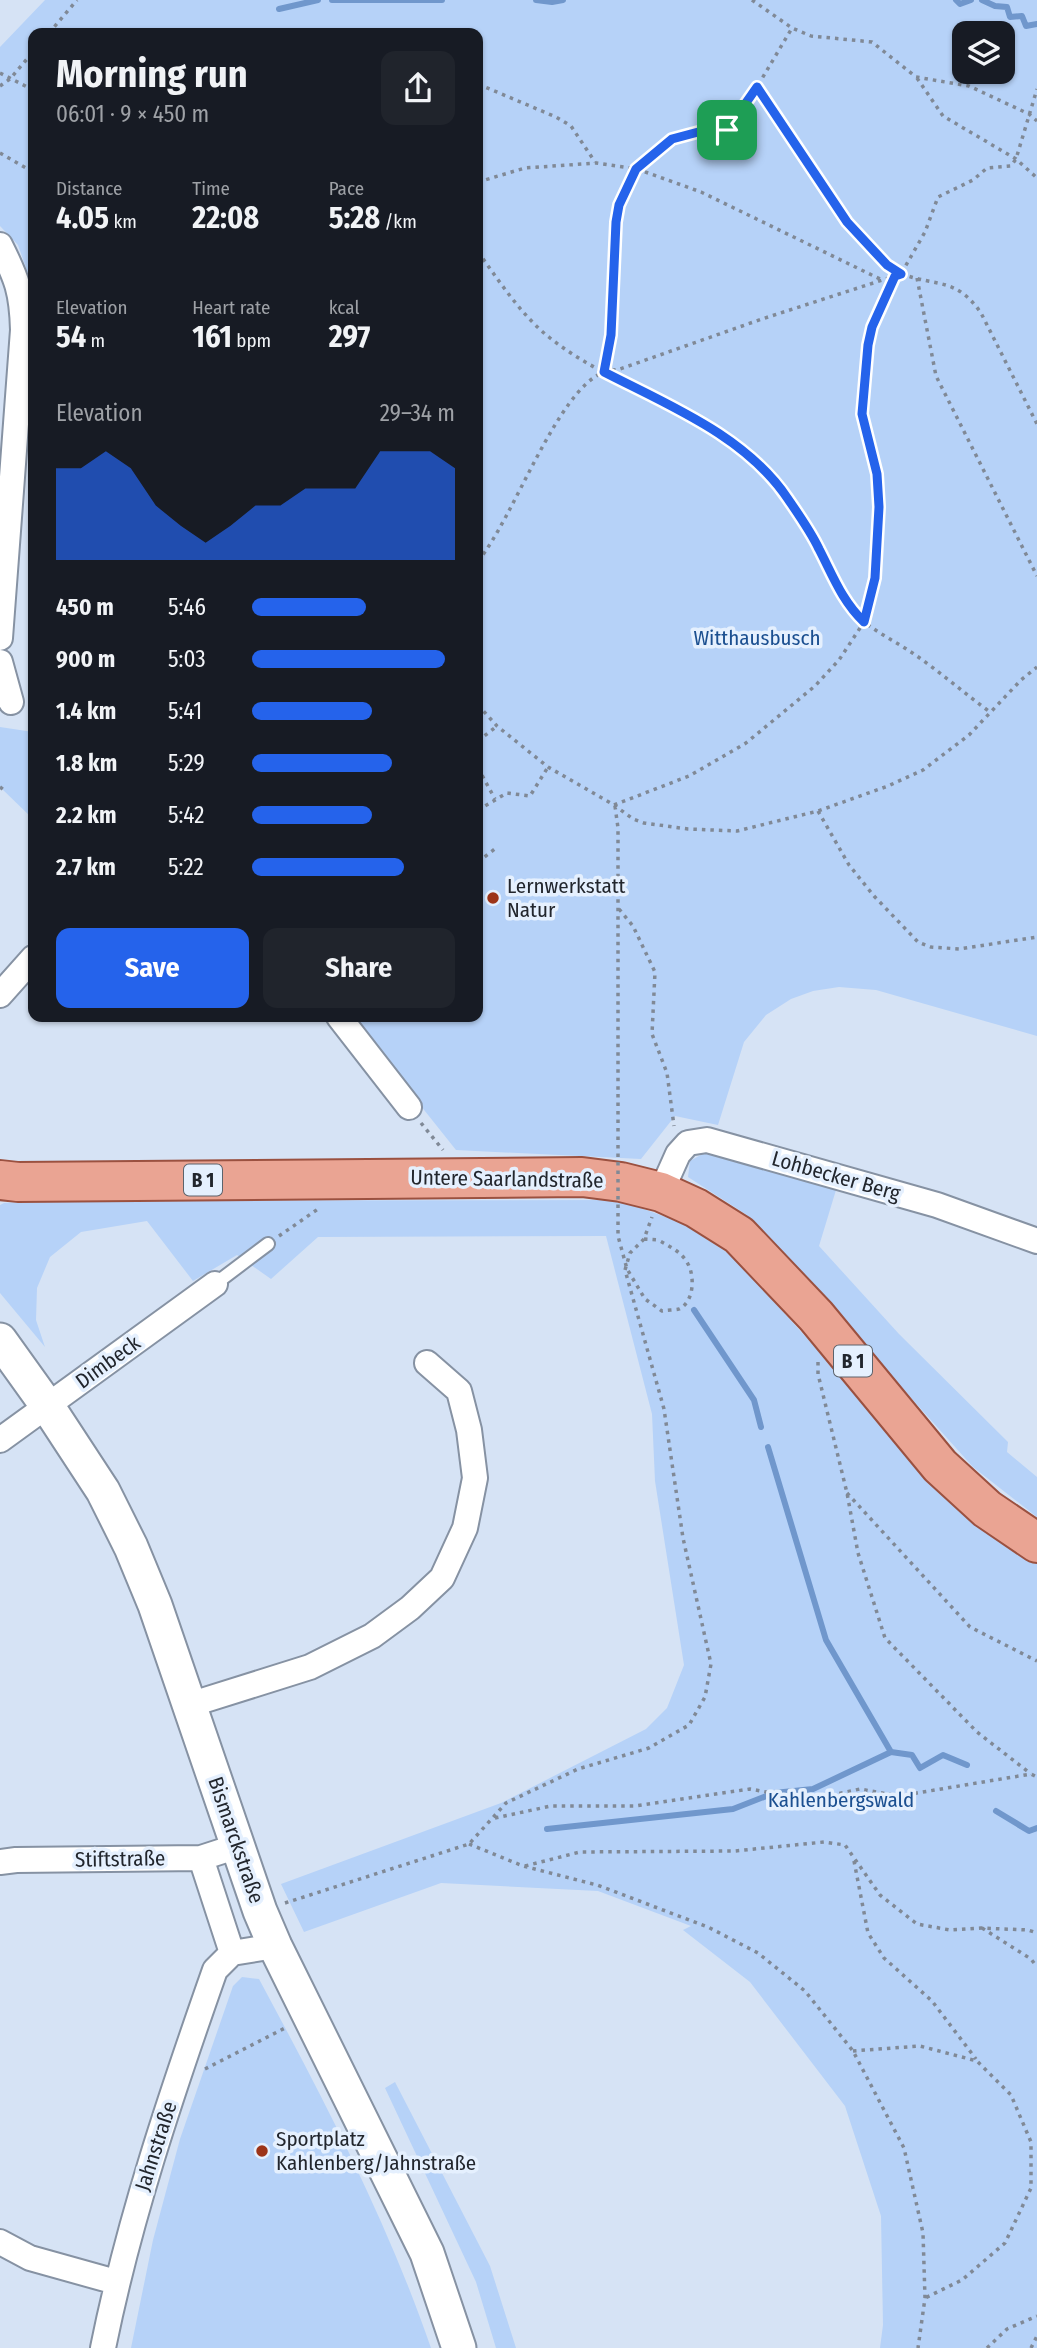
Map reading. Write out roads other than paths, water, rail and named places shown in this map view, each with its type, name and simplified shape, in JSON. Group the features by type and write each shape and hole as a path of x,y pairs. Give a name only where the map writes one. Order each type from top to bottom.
{"main road":[{"name":"Untere Saarlandstraße","path":"0,1180 582,1177 621,1182 661,1192 696,1208 739,1235 816,1316 940,1466 988,1510 1037,1543"},
{"name":"Bismarckstraße","path":"0,1340 103,1491 131,1547 155,1605 260,1911 275,1947 427,2253 459,2348"}],"street":[{"path":"0,245 13,270 22,298 23,330 0,638"},
{"path":"0,662 15,704"},
{"path":"0,995 28,964"},
{"path":"343,1022 409,1108"},
{"name":"Lohbecker Berg","path":"661,1192 678,1154 688,1143 707,1140 937,1205 1037,1241"},
{"name":"Dimbeck","path":"0,1440 215,1284"},
{"path":"189,1705 310,1667 372,1636 410,1608 442,1578 465,1528 475,1478 469,1430 459,1391 427,1363"},
{"name":"Stiftstraße","path":"0,1862 201,1858 238,1846"},
{"path":"201,1858 232,1953 275,1947"},
{"name":"Jahnstraße","path":"103,2348 116,2282 144,2179 215,1970 232,1953"},
{"path":"0,2242 30,2258 116,2282"}],"lane":[{"path":"215,1284 268,1244"}],"waterway":[{"path":"279,9 318,0"},
{"path":"332,0 442,0"},
{"path":"536,0 563,0"},
{"path":"956,0 960,4 971,0"},
{"path":"982,0 995,6 1007,7 1010,17 1022,16 1026,26 1037,24"},
{"path":"694,1310 754,1400 761,1427"},
{"path":"768,1447 826,1640 891,1752"},
{"path":"547,1829 733,1809 774,1793 813,1789 891,1752 912,1755 920,1768 943,1755 967,1765"},
{"path":"996,1811 1029,1831 1037,1828"}],"place":[{"name":"Lernwerkstatt Natur","path":"493,898"},
{"name":"Sportplatz Kahlenberg/Jahnstraße","path":"262,2151"}],"park label":[{"name":"Witthausbusch","path":"757,638"},
{"name":"Kahlenbergswald","path":"841,1800"}]}
